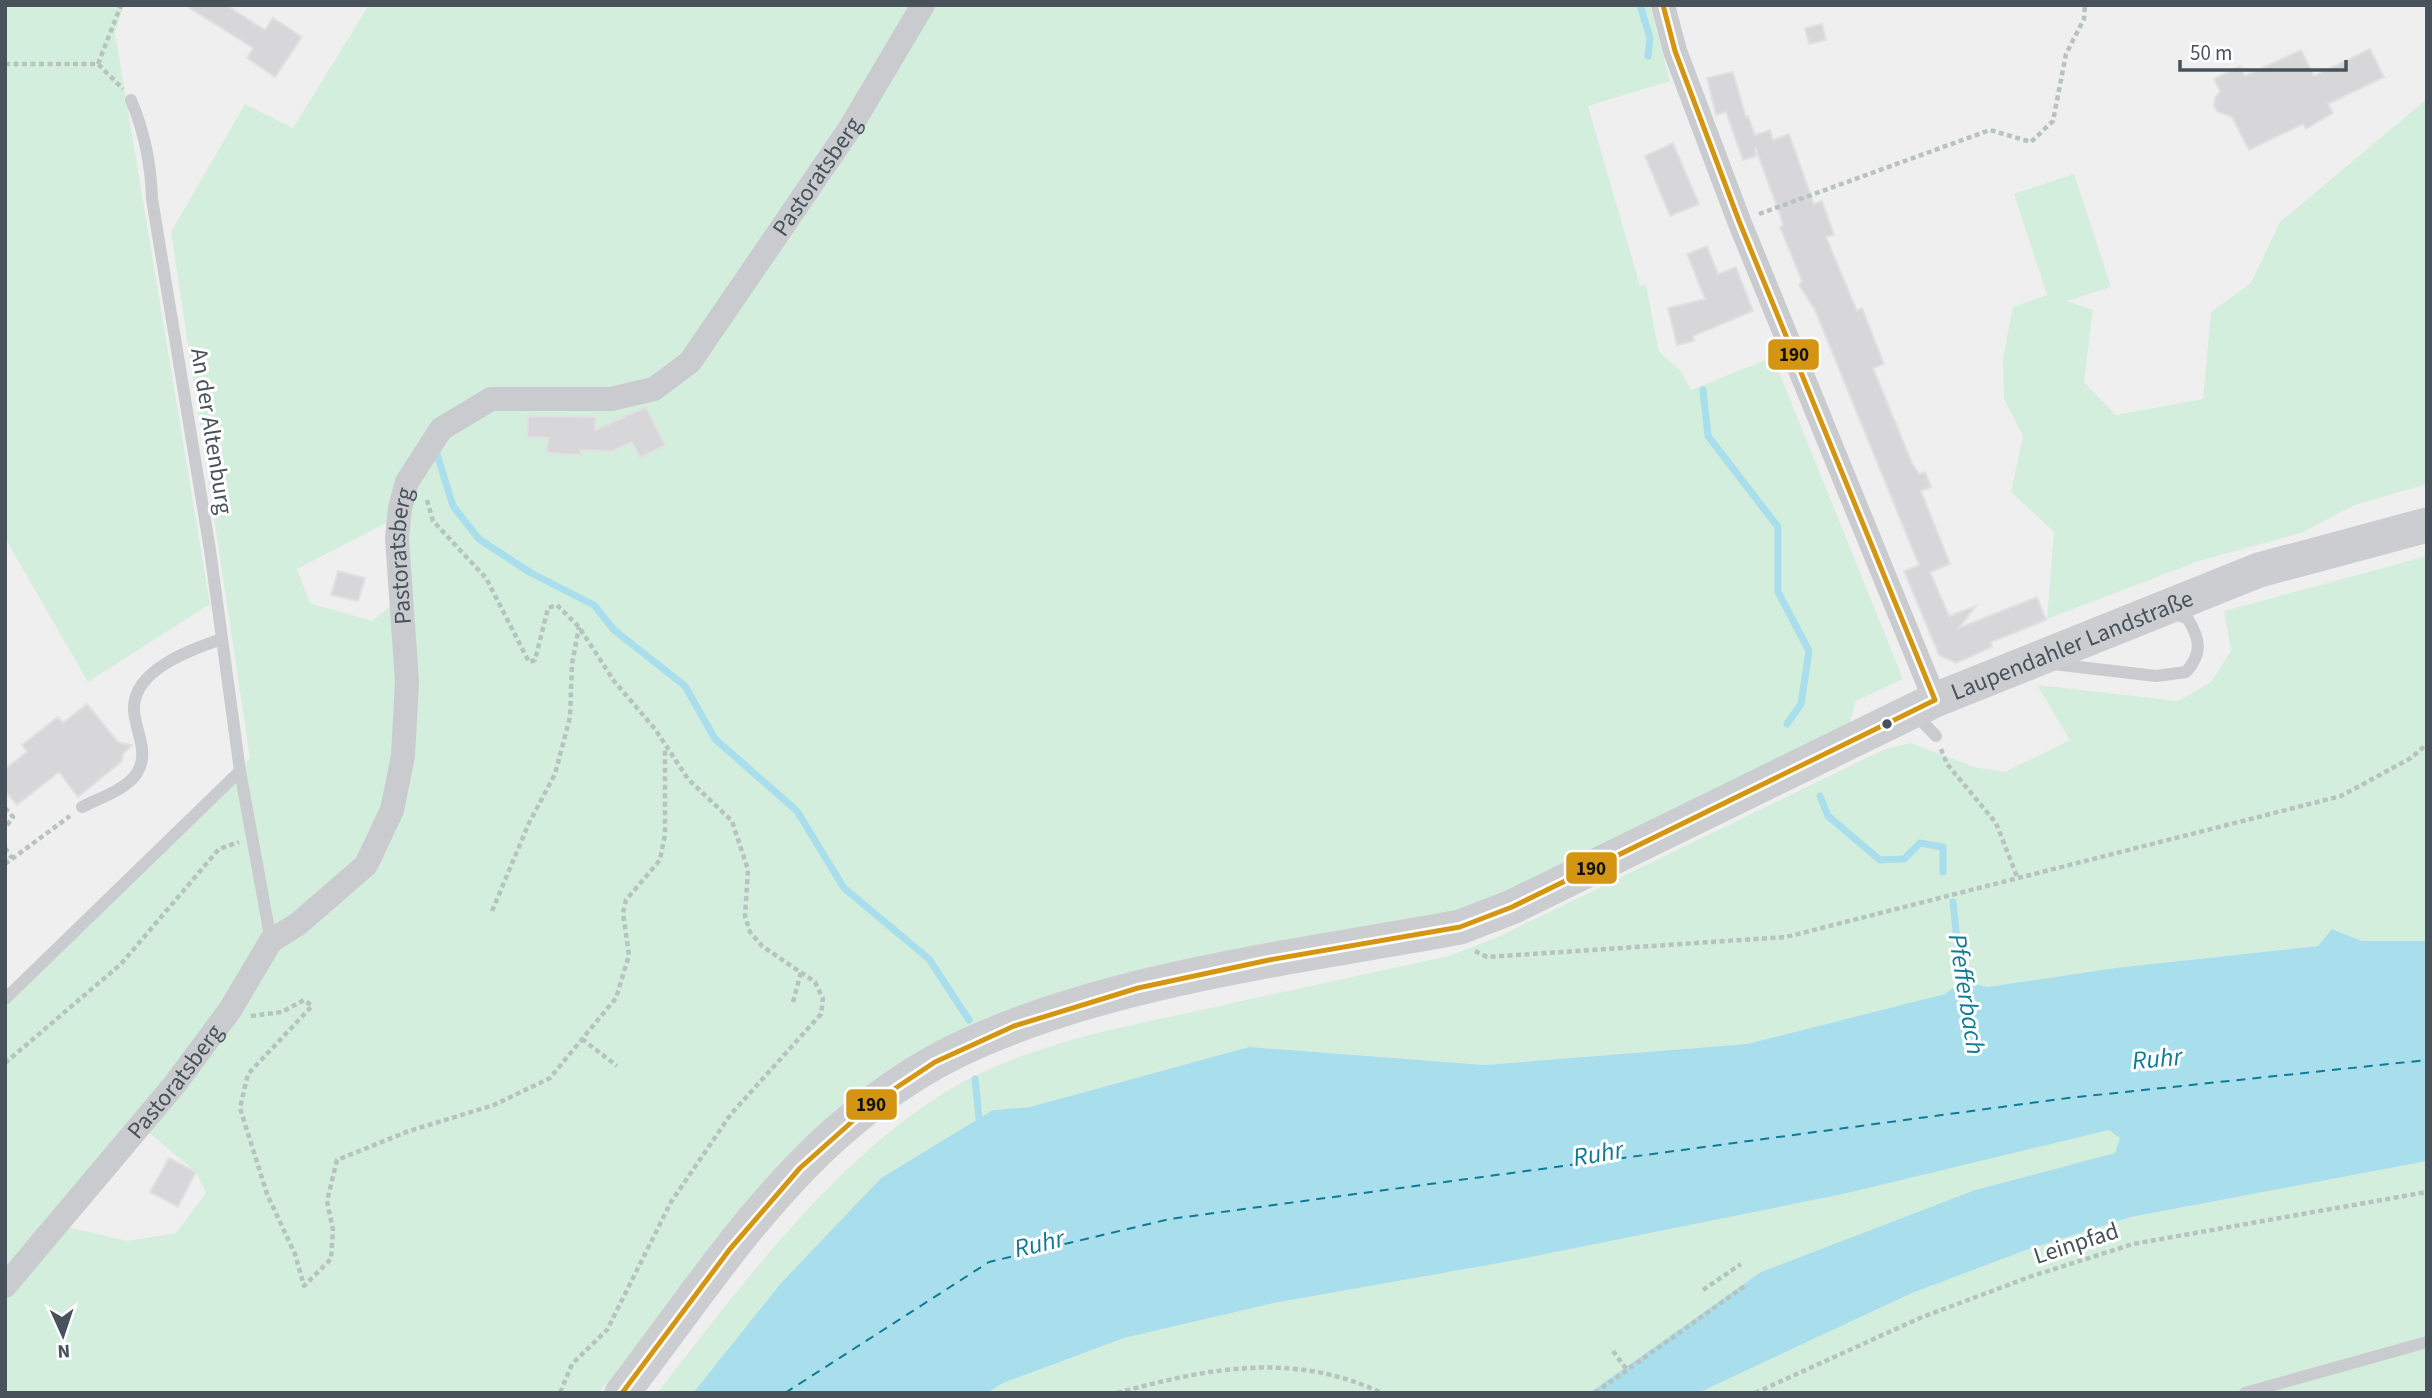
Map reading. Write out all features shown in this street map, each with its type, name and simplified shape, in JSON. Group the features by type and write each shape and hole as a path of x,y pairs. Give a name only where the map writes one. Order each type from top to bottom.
{"main road":[{"name":"Laupendahler Landstraße","path":"622,1393 765,1206 800,1167 878,1100 930,1065 995,1034 1122,993 1460,927 1512,907 1924,705 2259,570 2427,525"}],"street":[{"name":"Pastoratsberg","path":"5,1286 175,1084 230,1010 271,941 298,924 366,865 393,810 403,756 407,682 397,538 400,508 407,482 441,429 491,399 611,399 654,389 690,362 850,128 923,5"},
{"path":"1663,5 1675,51 1924,705"}],"lane":[{"name":"An der Altenburg","path":"131,100 151,168 152,199 211,550 240,771 271,941"},
{"path":"2032,661 2156,677 2186,672 2198,655 2200,642 2196,632 2188,619 2176,612 2157,611"},
{"path":"82,807 123,787 137,774 142,760 142,744 134,710 135,696 144,682 163,666 197,647 222,639"},
{"path":"1924,705 1936,736"},
{"path":"5,999 240,771"},
{"path":"2245,1393 2427,1342"}],"path":[{"path":"98,64 121,5"},
{"path":"1739,221 1990,130 2031,142 2053,121 2064,64 2084,19 2085,5"},
{"path":"5,64 98,64 120,83 131,100"},
{"path":"424,488 433,521 486,578 529,662 535,660 548,608 556,605 579,627 614,681 655,729 665,748 688,779 732,821 748,870 745,916 750,932 762,946 815,982 823,999 821,1014 723,1125 671,1202 607,1329 572,1364 560,1393"},
{"path":"492,911 529,823 555,774 570,717 572,664 579,627"},
{"path":"1936,736 1947,764 1996,822 2018,879"},
{"path":"1460,927 1468,947 1487,957 1786,937 2341,796 2411,758 2427,744"},
{"path":"230,1010 251,1016 282,1012 304,1000 312,1006 248,1074 240,1108 267,1194 295,1254 304,1286 331,1259 334,1230 327,1201 337,1160 409,1131 494,1105 550,1078 616,998 629,955 623,913 626,900 660,860 665,834 665,748"},
{"path":"5,864 82,807"},
{"path":"5,808 13,817 5,828"},
{"path":"5,1063 121,964 219,849 252,838"},
{"path":"5,848 12,858"},
{"path":"793,1002 801,972"},
{"path":"582,1039 617,1066"},
{"name":"Leinpfad","path":"1755,1393 1920,1318 2029,1277 2133,1244 2427,1192"},
{"path":"1703,1290 1741,1264"},
{"path":"1595,1393 1746,1285"},
{"path":"1614,1351 1627,1370"},
{"path":"1117,1393 1217,1370 1263,1367 1327,1371 1382,1393"}],"green space":[{"path":"5,5 124,5 115,33 210,604 88,682 5,538"},
{"path":"369,5 1650,5 1670,81 1588,106 1640,286 1646,284 1659,352 1680,370 1691,390 1773,357 1903,679 1856,701 1849,726 1511,895 1450,916 1051,1004 753,1202 599,1393 5,1393 5,1004 250,758 171,232 245,104 293,128","holes":["390,521 407,593 372,621 310,603 297,569","134,1120 196,1172 206,1193 176,1233 127,1241 50,1223"]},
{"path":"2427,99 2427,484 2355,505 2301,533 2199,561 2047,619 2054,532 2011,492 2023,436 2004,399 2003,357 2013,307 2047,295 2014,194 2074,174 2111,287 2067,301 2093,310 2084,382 2116,415 2203,399 2211,312 2251,283 2280,222"},
{"path":"2427,556 2427,941 2362,941 2333,929 2319,946 2115,968 1988,987 1961,981 1945,994 1747,1044 1485,1065 1249,1047 1030,1107 993,1110 881,1178 781,1283 693,1393 657,1393 752,1274 821,1195 896,1127 936,1098 967,1080 1032,1052 1101,1032 1449,956 1500,936 1883,750 1910,743 1978,768 2005,772 2070,740 2037,685 2178,701 2211,682 2231,651 2224,611"},
{"path":"2109,1130 2120,1138 2116,1153 1975,1190 1761,1272 1589,1393 987,1393 1003,1383 1124,1338 1274,1303 1505,1262"},
{"path":"2427,1161 2427,1393 1698,1393 1912,1293 2029,1249 2131,1217"}],"water":[{"name":"Ruhr","path":"2332,929 2362,941 2427,941 2427,1161 2131,1217 2029,1249 1912,1293 1698,1393 1589,1393 1761,1272 1975,1190 2115,1153 2120,1138 2109,1130 1843,1194 1505,1262 1274,1303 1124,1338 1003,1383 987,1393 693,1393 781,1283 881,1178 993,1110 1030,1107 1249,1047 1485,1065 1747,1044 1945,994 1961,981 1988,987 2115,968 2318,946"}],"building":[{"path":"185,5 226,5 265,30 273,18 302,37 275,77 247,58 253,48"},
{"path":"1822,24 1826,40 1809,44 1805,28"},
{"path":"2370,49 2384,77 2328,104 2333,113 2306,129 2303,124 2249,150 2232,117 2218,112 2214,106 2220,91 2214,79 2240,66 2245,76 2301,50 2314,76"},
{"path":"1733,72 1746,117 1748,116 1755,135 1770,130 1773,140 1789,134 1814,204 1822,201 1834,235 1826,237 1857,311 1862,308 1884,364 1873,368 1912,463 1919,474 1925,472 1931,487 1921,491 1950,564 1930,572 1949,616 1976,606 1959,628 2037,597 2046,620 1991,642 1992,647 1956,663 1939,655 1904,571 1919,565 1815,310 1799,285 1802,281 1780,227 1783,225 1780,215 1755,147 1756,156 1743,160 1726,112 1716,115 1707,78"},
{"path":"1673,143 1699,204 1670,216 1645,156"},
{"path":"1707,246 1718,274 1736,267 1753,311 1693,336 1694,341 1677,345 1668,308 1705,299 1687,254"},
{"path":"646,407 665,445 640,458 632,442 612,451 581,450 581,455 547,453 548,438 527,437 528,416 596,417 595,430"},
{"path":"338,571 365,578 358,601 331,595"},
{"path":"87,704 118,742 132,745 123,754 122,761 78,797 59,772 17,805 5,791 5,769 27,752 22,745 58,717 63,723"},
{"path":"169,1158 196,1172 178,1207 150,1192"}],"waterway":[{"name":"Pfefferbach","path":"1640,5 1650,38 1648,56"},
{"name":"Pfefferbach","path":"1703,390 1708,436 1778,527 1778,592 1809,651 1801,704 1787,724"},
{"path":"436,451 453,506 479,539 531,573 594,605 614,630 685,686 715,739 797,811 844,888 929,959 969,1020"},
{"name":"Pfefferbach","path":"1820,796 1828,816 1880,860 1904,859 1920,843 1943,847 1943,872"},
{"name":"Pfefferbach","path":"1953,902 1962,988"},
{"path":"975,1079 980,1127"}],"ferry route":[{"path":"785,1393 989,1262 1170,1219 2068,1098 2427,1060"}],"transit line":[{"name":"190","path":"1663,5 1675,51 1739,221 1935,700"},
{"name":"190","path":"622,1393 730,1249 800,1168 873,1103 935,1062 1014,1026 1138,988 1269,960 1460,927 1512,907 1935,700"}]}
